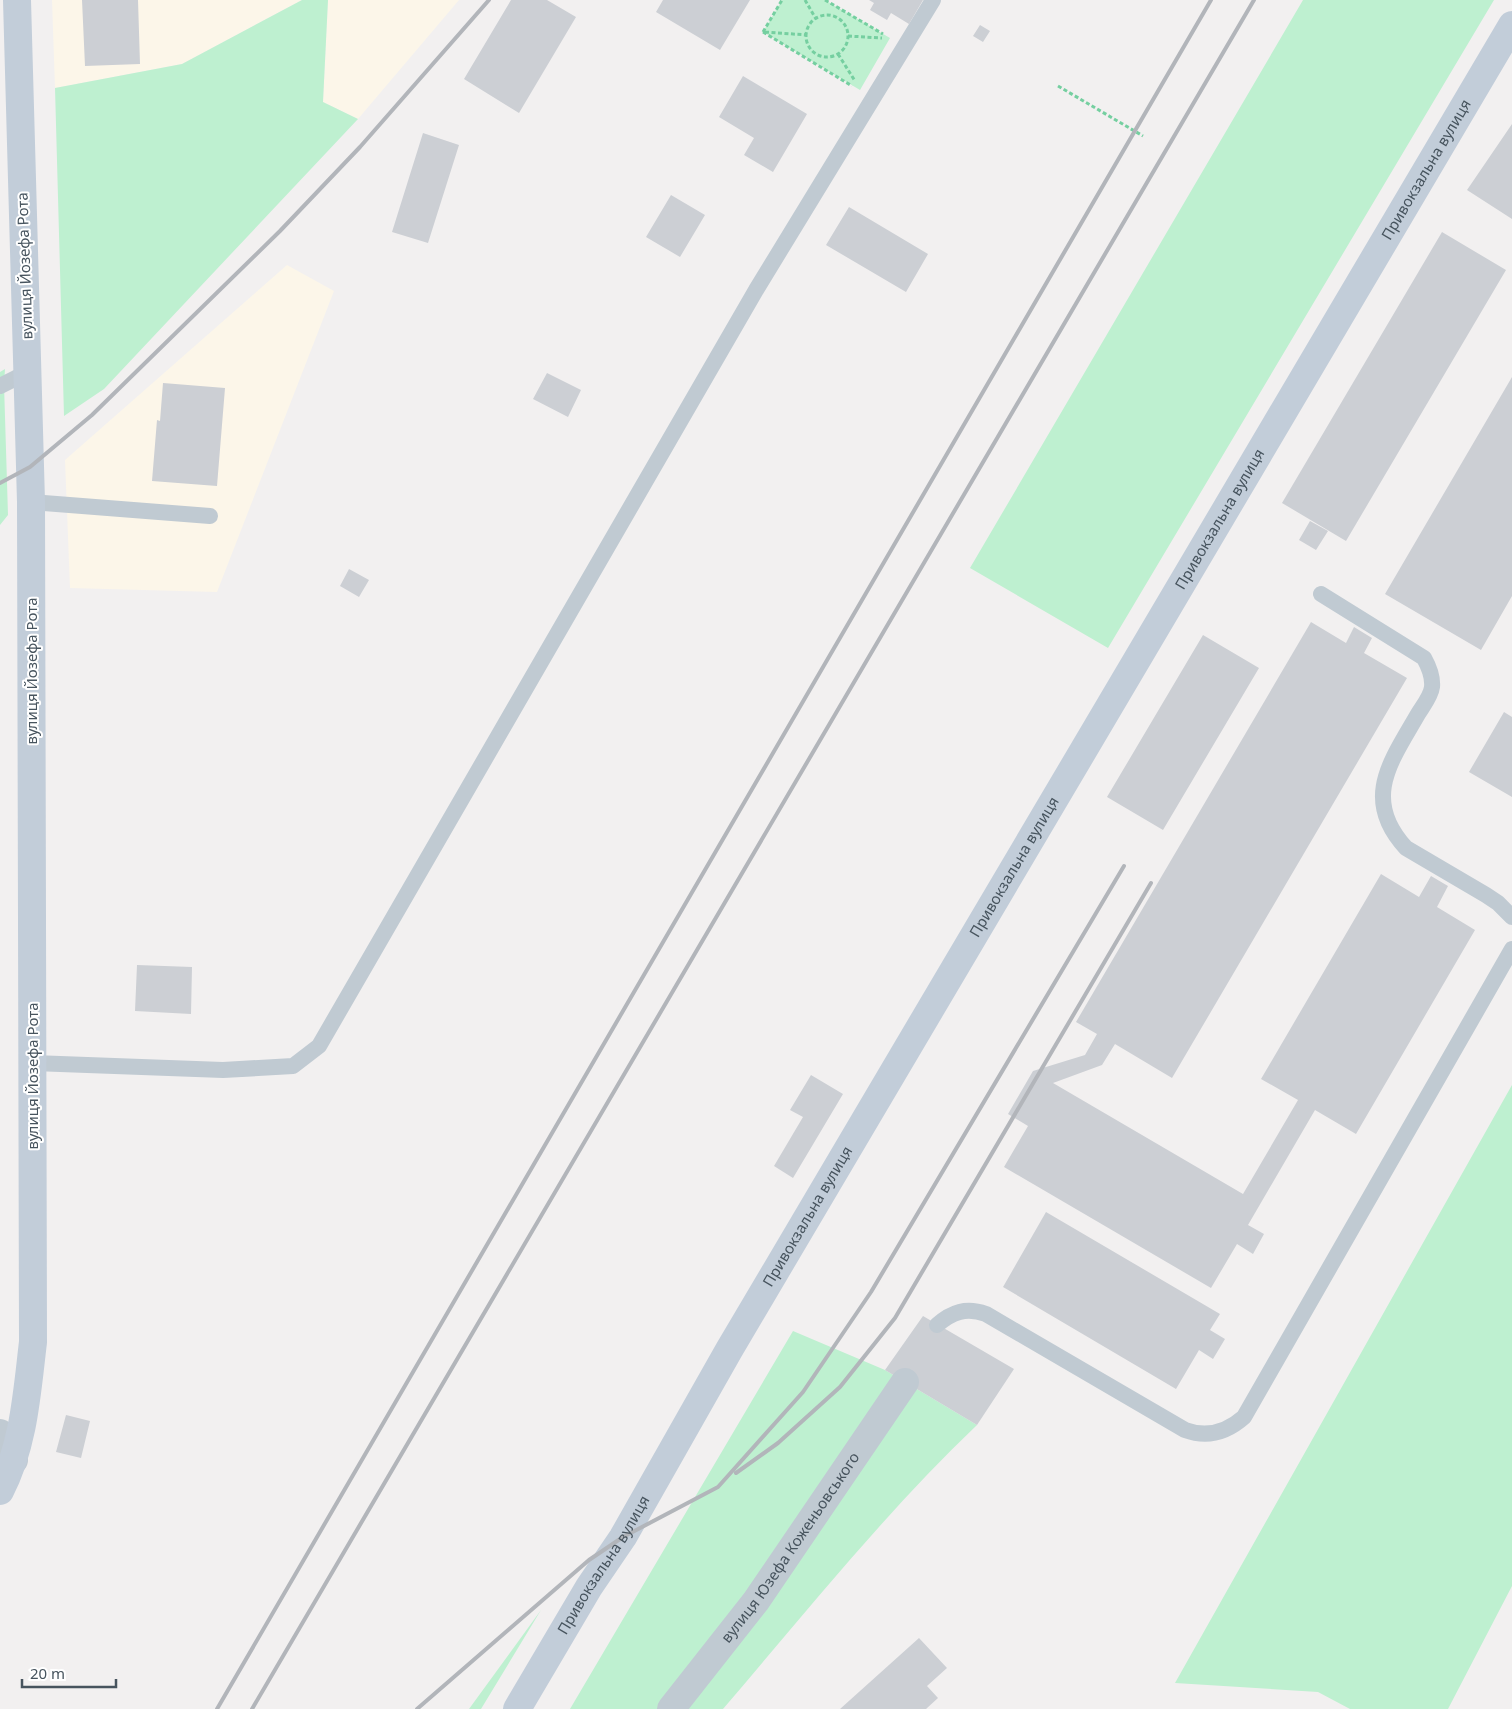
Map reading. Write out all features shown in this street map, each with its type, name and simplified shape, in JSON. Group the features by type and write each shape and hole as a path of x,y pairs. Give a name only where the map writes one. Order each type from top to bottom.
{"main road":[{"name":"вулиця Йозефа Рота","path":"0,1491 14,1460 25,1414 33,1342 31,502 17,0"},
{"name":"Привокзальна вулиця","path":"517,1709 589,1588 623,1537 729,1350 1512,25"}],"street":[{"name":"вулиця Юзефа Коженьовського","path":"671,1709 756,1601 906,1382"},
{"path":"0,1433 14,1460"}],"lane":[{"path":"33,1063 223,1070 292,1066 319,1046 756,290 933,0"},
{"path":"0,386 28,372"},
{"path":"31,502 210,516"},
{"path":"1321,594 1424,658 1430,667 1432,688 1395,755 1384,783 1382,796 1384,809 1398,839 1406,848 1498,903 1512,917"},
{"path":"937,1325 959,1311 974,1310 986,1314 1185,1430 1198,1435 1210,1435 1234,1426 1244,1417 1512,949"}],"path":[{"path":"763,32 782,0"},
{"path":"805,0 816,19"},
{"path":"826,0 890,38 848,36"},
{"path":"829,15 835,17 846,26 848,36 846,45 838,54 830,57 816,54 808,44 807,35 810,24 816,19 829,15"},
{"path":"763,32 807,35"},
{"path":"763,32 860,90"},
{"path":"838,54 856,83"},
{"path":"1058,86 1143,136"}],"shaded area":[{"path":"52,0 302,0 182,64 55,88"},
{"path":"328,0 459,0 358,119 323,102"},
{"path":"287,265 334,291 217,592 70,588 65,460"}],"green space":[{"path":"302,0 328,0 323,102 358,119 104,389 64,416 55,88 182,64"},
{"path":"782,0 825,0 890,38 860,90 763,32"},
{"path":"1303,0 1494,0 1108,648 970,568"},
{"path":"5,369 8,515 0,525 0,372"},
{"path":"1512,1085 1512,1586 1448,1709 1350,1709 1318,1692 1175,1683"},
{"path":"793,1331 885,1370 977,1425 943,1458 878,1528 723,1709 570,1709"},
{"path":"541,1610 481,1709 469,1709"}],"building":[{"path":"82,0 138,0 140,64 85,66"},
{"path":"511,0 547,0 576,17 519,113 464,79"},
{"path":"663,0 750,0 720,50 656,12"},
{"path":"869,0 923,0 909,24 891,13 887,20 870,10 874,3"},
{"path":"980,25 990,31 983,42 973,36"},
{"path":"743,76 807,114 773,172 744,155 754,138 719,117"},
{"path":"1512,124 1512,219 1467,190"},
{"path":"423,133 459,145 428,243 392,232"},
{"path":"671,195 705,215 680,257 646,237"},
{"path":"849,207 928,254 906,292 826,245"},
{"path":"1442,232 1506,270 1346,541 1282,503"},
{"path":"547,373 581,390 568,417 533,399"},
{"path":"1512,377 1512,596 1481,650 1385,594"},
{"path":"163,383 225,388 217,486 152,481 157,420 160,421"},
{"path":"1310,521 1328,531 1316,550 1299,540"},
{"path":"349,569 369,580 359,597 340,586"},
{"path":"1311,622 1346,643 1354,627 1372,638 1364,653 1407,678 1172,1078 1115,1044 1102,1065 1053,1083 1243,1194 1298,1100 1261,1079 1381,874 1419,897 1431,876 1448,886 1437,907 1475,930 1356,1134 1315,1110 1248,1225 1264,1234 1253,1254 1237,1244 1211,1288 1004,1167 1028,1126 1008,1114 1033,1071 1085,1055 1097,1034 1076,1022"},
{"path":"1203,635 1259,668 1163,830 1107,797"},
{"path":"1504,712 1512,717 1512,797 1469,772"},
{"path":"137,965 192,967 191,1014 135,1011"},
{"path":"811,1075 843,1094 793,1178 774,1166 803,1117 790,1110"},
{"path":"1046,1212 1220,1314 1210,1330 1225,1339 1213,1359 1199,1350 1176,1389 1003,1287"},
{"path":"923,1316 1014,1369 977,1425 885,1370"},
{"path":"66,1415 90,1421 81,1458 56,1452"},
{"path":"919,1638 947,1668 927,1686 938,1698 926,1709 840,1709"}],"railway":[{"path":"0,483 30,467 92,415 280,231 360,147 489,0"},
{"path":"217,1709 1211,0"},
{"path":"252,1709 1254,0"},
{"path":"417,1709 589,1560 623,1537 718,1487 803,1392 871,1292 1124,866"},
{"path":"736,1473 778,1443 840,1387 895,1318 1151,883"}]}
